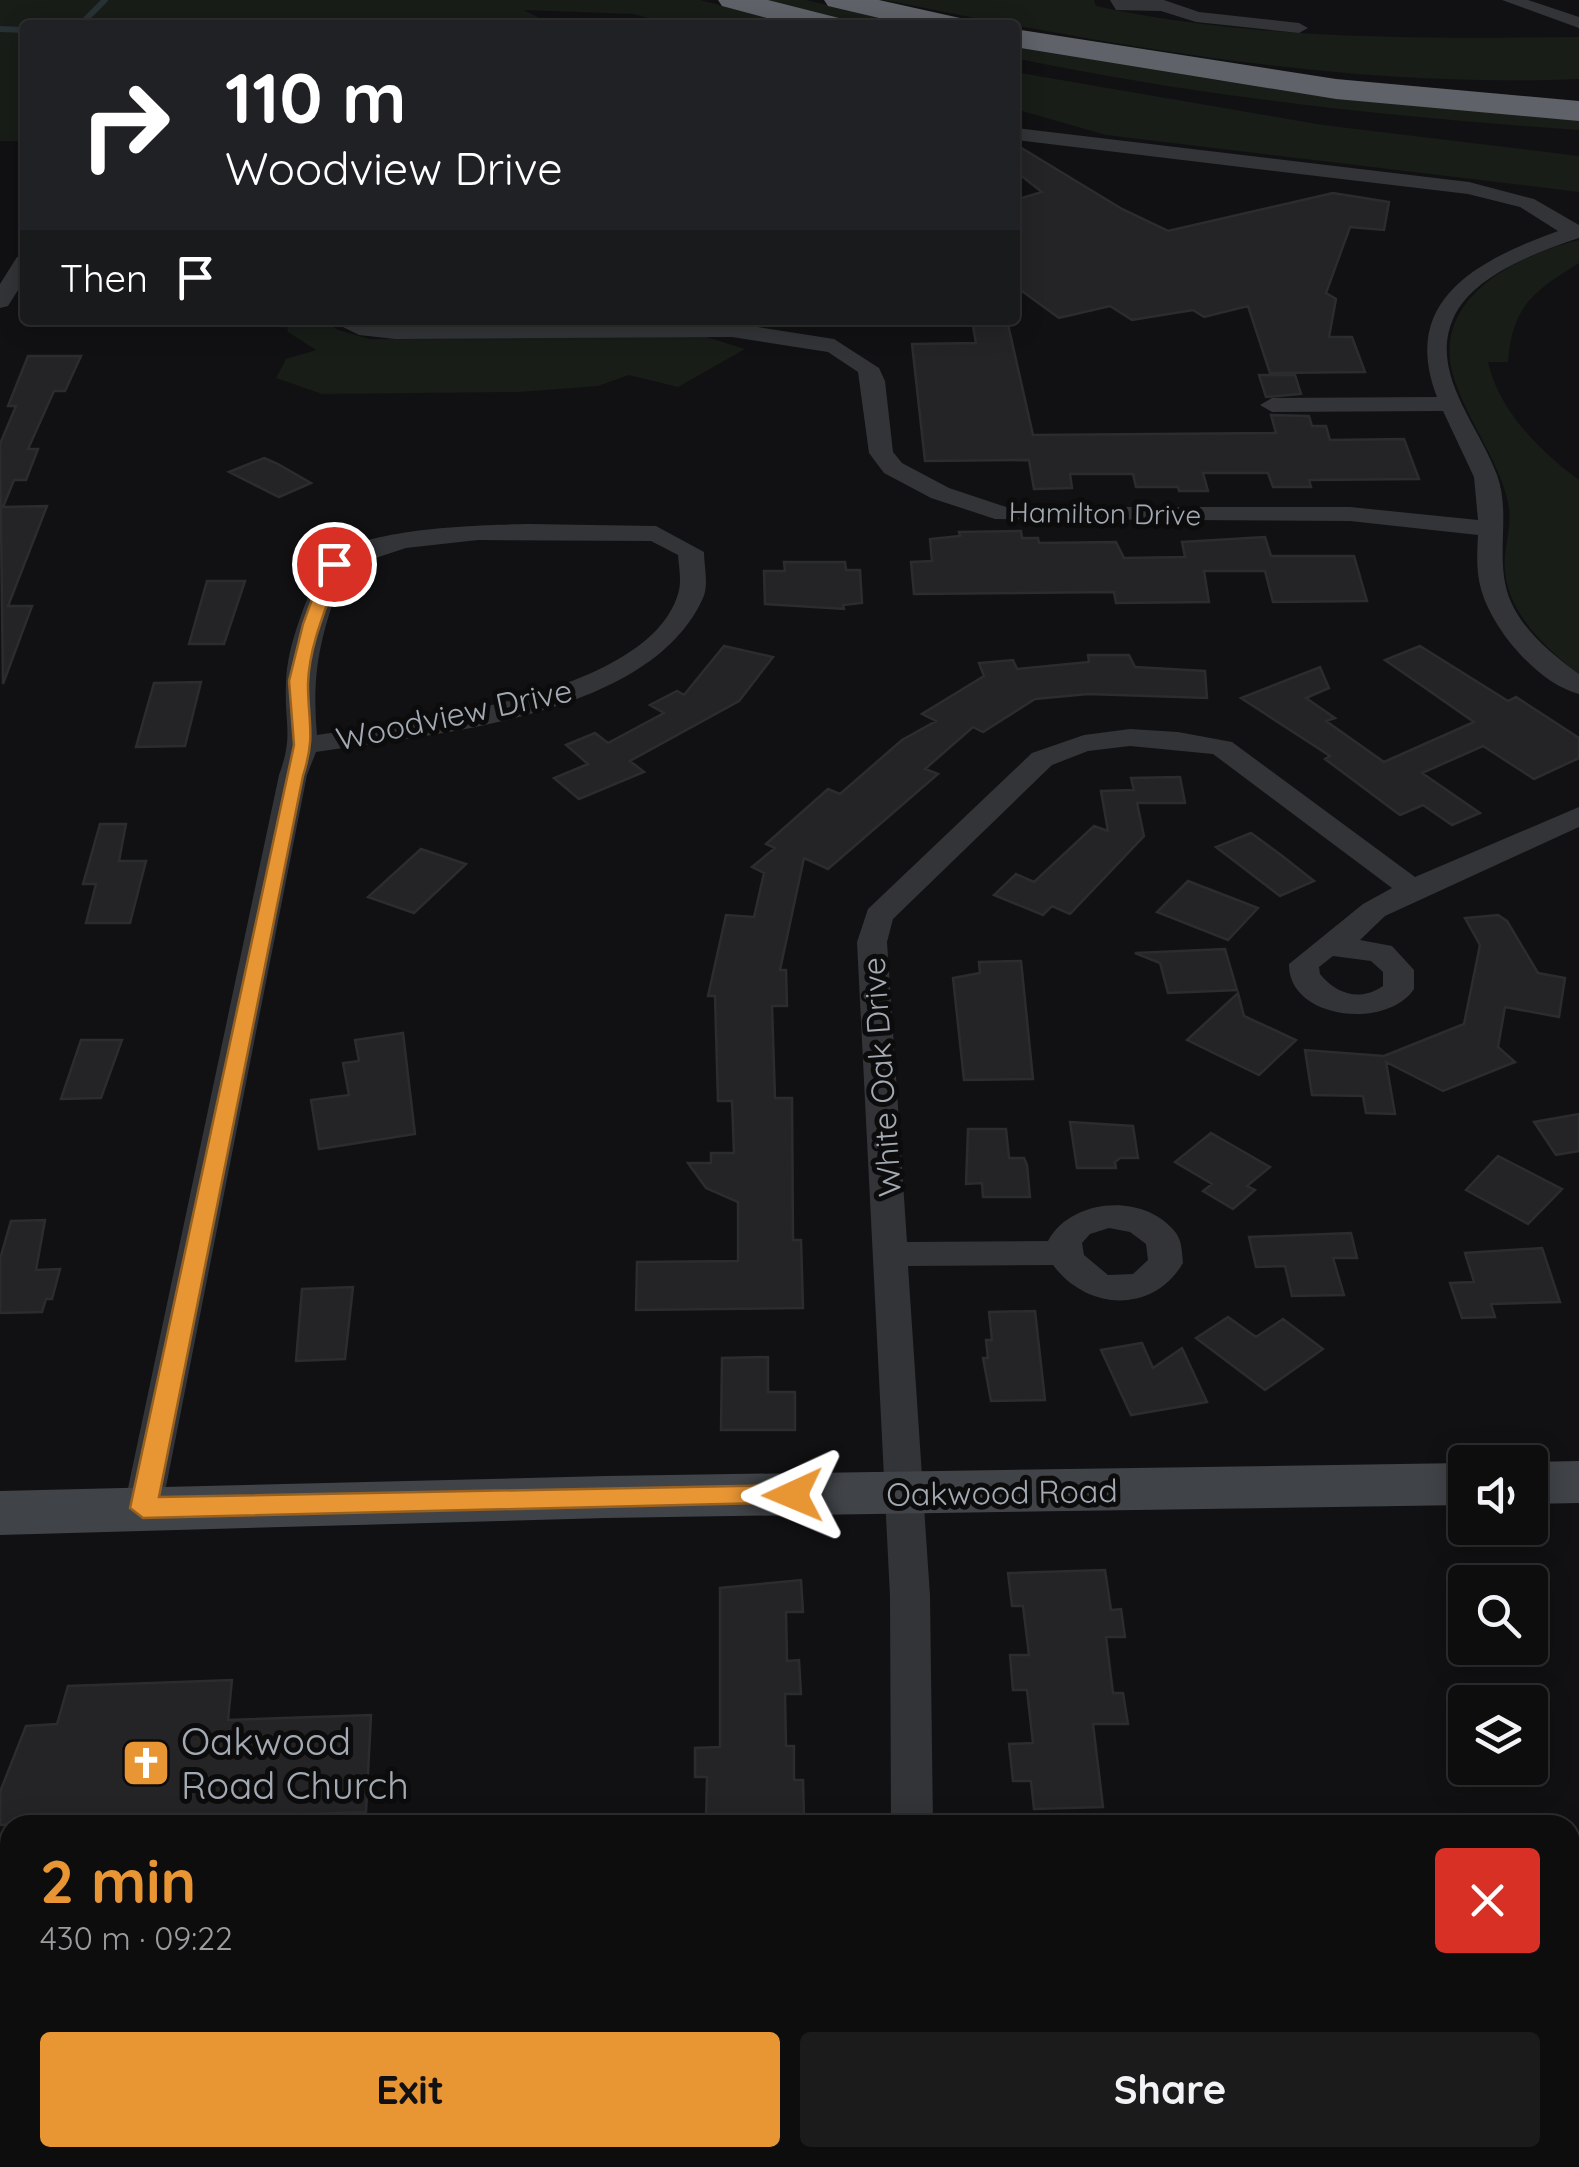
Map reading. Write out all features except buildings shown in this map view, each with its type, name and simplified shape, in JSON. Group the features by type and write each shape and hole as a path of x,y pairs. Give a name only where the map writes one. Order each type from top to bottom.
{"highway":[{"path":"733,0 809,20"},
{"path":"838,0 926,20"},
{"path":"1020,48 1381,81 1579,86"},
{"path":"1020,48 1235,101 1386,126"},
{"path":"1020,48 1317,86 1579,111"},
{"path":"1235,101 1579,137"}],"street":[{"path":"1119,0 1122,6 1153,3 1196,17 1299,28"},
{"path":"1512,0 1579,23"},
{"path":"1020,135 1469,188 1527,202 1577,232"},
{"path":"1577,232 1518,255 1456,298 1441,320 1437,349 1452,404 1486,478 1494,591 1507,617 1530,646 1579,686"},
{"path":"0,301 20,270"},
{"name":"Hamilton Drive","path":"354,325 395,332 732,330 834,346 868,368 874,380 880,453 894,468 940,493 1004,514 1350,514 1491,529"},
{"path":"1272,405 1452,404"},
{"name":"Woodview Drive","path":"143,1508 294,776 304,745 299,681 312,624 334,564 367,548 426,533 656,534 691,552 692,594 673,626 615,672 581,690 521,707 304,745"},
{"name":"White Oak Drive","path":"912,1815 905,1493 872,942 879,916 1042,760 1064,747 1101,740 1191,740 1222,748 1412,889"},
{"path":"1336,945 1374,910 1412,889 1579,816"},
{"path":"893,1254 1063,1254"},
{"path":"1548,1483 1579,1482"},
{"name":"Oakwood Road","path":"0,1513 1448,1484"}],"shaded area":[{"path":"0,0 700,0 778,20 657,20 633,14 524,10 543,20 20,20 20,141 0,141"},
{"path":"760,0 806,0 892,20 841,20"},
{"path":"884,0 1094,0 1096,6 1155,17 1276,31 1397,37 1579,37 1579,79 1403,77 1316,70 1055,33 1020,26 1020,20 988,20"},
{"path":"1020,47 1216,80 1579,118 1579,130 1367,112 1085,72 1020,59"},
{"path":"1020,73 1323,125 1579,156 1579,192 1106,135 1020,110"},
{"path":"1579,240 1579,263 1549,282 1520,313 1508,362 1488,362 1511,413 1550,456 1579,480 1579,674 1538,638 1509,592 1505,575 1508,502 1453,375 1450,347 1455,323 1467,302 1485,284 1530,256"},
{"path":"287,325 332,325 370,339 703,336 745,349 678,387 629,375 598,386 519,392 322,394 276,378 286,359 316,350 288,332"}],"waterway":[{"path":"85,20 105,0"},
{"path":"0,29 20,30"}],"place":[{"name":"Oakwood Road Church","path":"146,1763"}],"route":[{"path":"334,564 312,624 299,681 304,745 294,776 143,1508 793,1495"}]}
